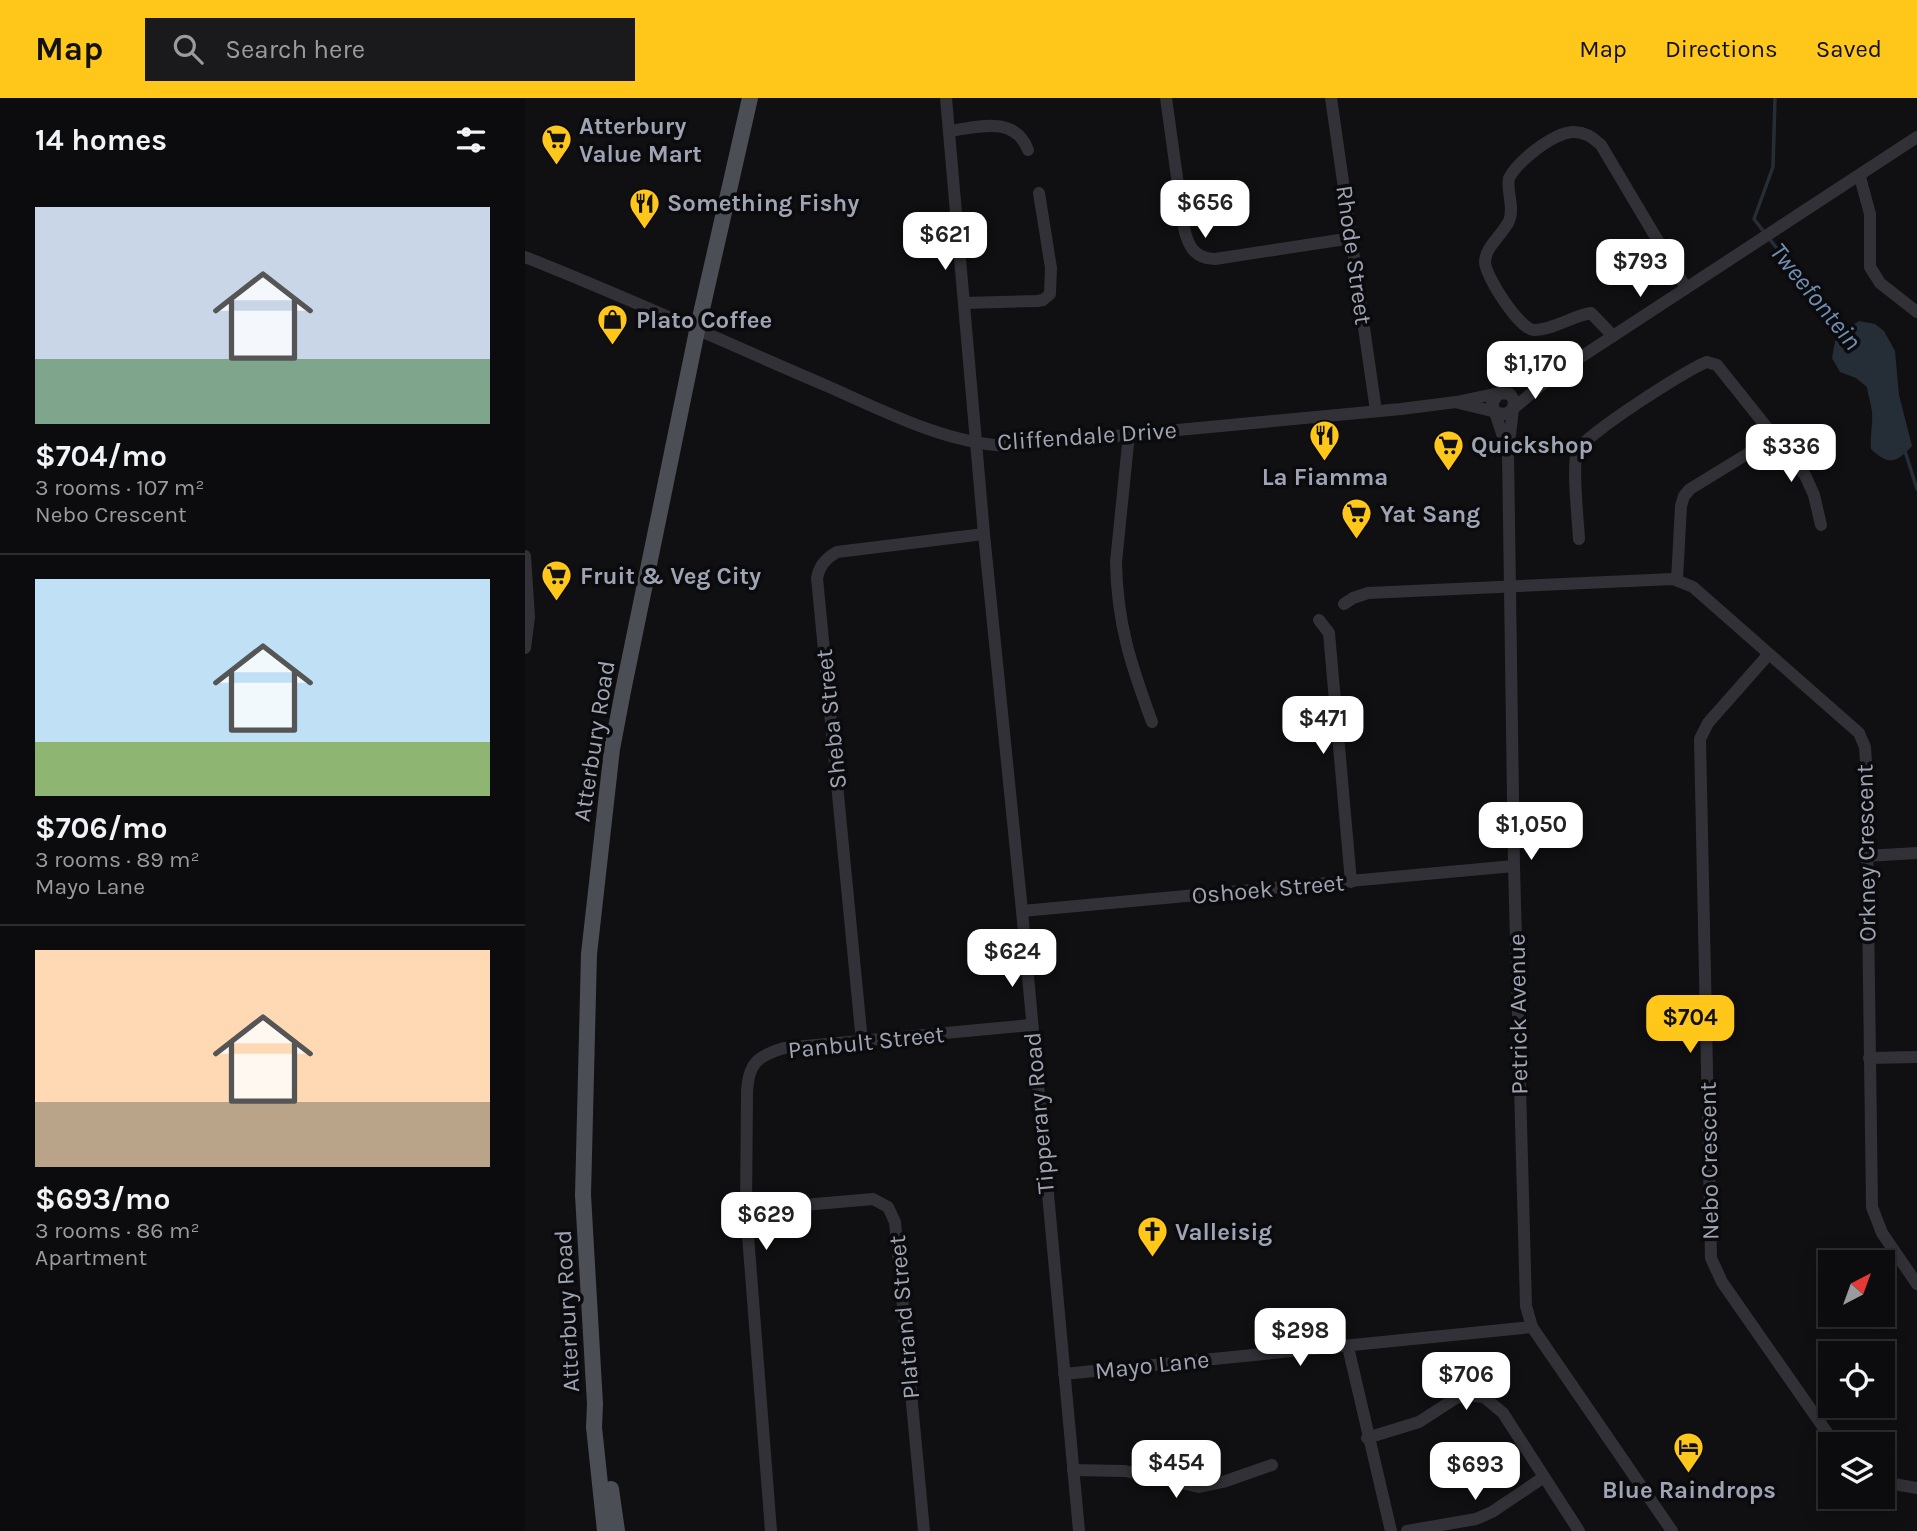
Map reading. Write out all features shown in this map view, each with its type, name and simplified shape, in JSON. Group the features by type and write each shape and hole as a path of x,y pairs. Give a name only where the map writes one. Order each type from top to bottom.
{"main road":[{"name":"Atterbury Road","path":"605,1531 594,1427 583,1195 589,954 613,749 697,331 750,98"},
{"name":"Atterbury Road","path":"595,1404 602,1428 617,1531"}],"street":[{"name":"Tipperary Road","path":"947,98 984,534 1079,1531"},
{"path":"1166,98 1184,228 1189,246 1194,252 1215,260 1352,238"},
{"name":"Rhode Street","path":"1331,98 1376,411"},
{"path":"949,131 989,126 1007,128 1020,135 1028,150"},
{"path":"1613,336 1591,313 1530,330 1515,317 1486,268 1485,258 1511,215 1509,178 1524,160 1549,141 1567,133 1581,132 1601,145 1686,288"},
{"name":"Cliffendale Drive","path":"1514,408 1552,376 1746,248 1860,177 1917,137"},
{"path":"1860,177 1870,214 1869,257 1874,275 1917,312"},
{"path":"964,303 1037,301 1050,294 1051,268 1038,193"},
{"name":"Cliffendale Drive","path":"525,257 866,403 977,444 1007,446 1456,402 1503,393 1552,376"},
{"path":"1579,538 1576,457 1582,443 1702,363 1713,362 1810,484 1821,525"},
{"path":"1503,393 1514,398 1514,408 1506,414 1497,412 1493,400 1503,393"},
{"name":"Cliffendale Drive","path":"1456,402 1497,412"},
{"name":"Petrick Avenue","path":"1514,408 1508,452 1514,866 1526,1306 1532,1327 1672,1531"},
{"name":"Petrick Avenue","path":"1497,412 1508,452"},
{"path":"1129,434 1116,581 1126,647 1152,722"},
{"path":"1344,604 1368,593 1677,580 1681,506 1684,496 1775,437"},
{"name":"Sheba Street","path":"863,1042 818,571 827,558 845,550 984,534"},
{"path":"525,556 529,617 525,648"},
{"name":"Orkney Crescent","path":"1677,580 1693,587 1862,737 1865,763 1874,1216 1882,1233 1917,1284"},
{"path":"1319,620 1329,634 1351,882"},
{"name":"Nebo Crescent","path":"1769,654 1708,723 1700,738 1711,1258 1722,1282 1827,1432"},
{"path":"1866,856 1917,853"},
{"name":"Oshoek Street","path":"1022,911 1514,866"},
{"name":"Panbult Street","path":"771,1531 746,1210 747,1093 752,1066 765,1054 784,1048 1031,1026"},
{"path":"1869,1058 1917,1057"},
{"name":"Platrand Street","path":"746,1210 873,1199 888,1207 895,1222 924,1531"},
{"name":"Mayo Lane","path":"1064,1374 1532,1327"},
{"path":"1348,1347 1367,1438 1391,1531"},
{"path":"1367,1438 1419,1422 1457,1398 1477,1394 1494,1403 1503,1413 1579,1531"},
{"path":"1073,1470 1125,1471 1199,1487 1223,1482 1272,1465"},
{"path":"1407,1531 1476,1519 1492,1512 1544,1477"},
{"path":"1895,1484 1917,1488"}],"shaded area":[{"path":"1859,321 1875,324 1884,331 1895,351 1899,395 1912,446 1897,459 1888,460 1871,449 1872,412 1867,387 1856,378 1840,372 1832,358 1836,336"}],"waterway":[{"name":"Tweefontein","path":"1775,98 1773,167 1754,219 1843,333"},
{"name":"Tweefontein","path":"1904,448 1917,489"}],"place":[{"name":"Atterbury Value Mart","path":"556,167"},
{"name":"Something Fishy","path":"644,230"},
{"name":"Plato Coffee","path":"613,347"},
{"name":"La Fiamma","path":"1325,462"},
{"name":"Quickshop","path":"1448,472"},
{"name":"Yat Sang","path":"1357,541"},
{"name":"Fruit & Veg City","path":"557,603"},
{"name":"Valleisig","path":"1152,1259"},
{"name":"Blue Raindrops","path":"1689,1475"}]}
